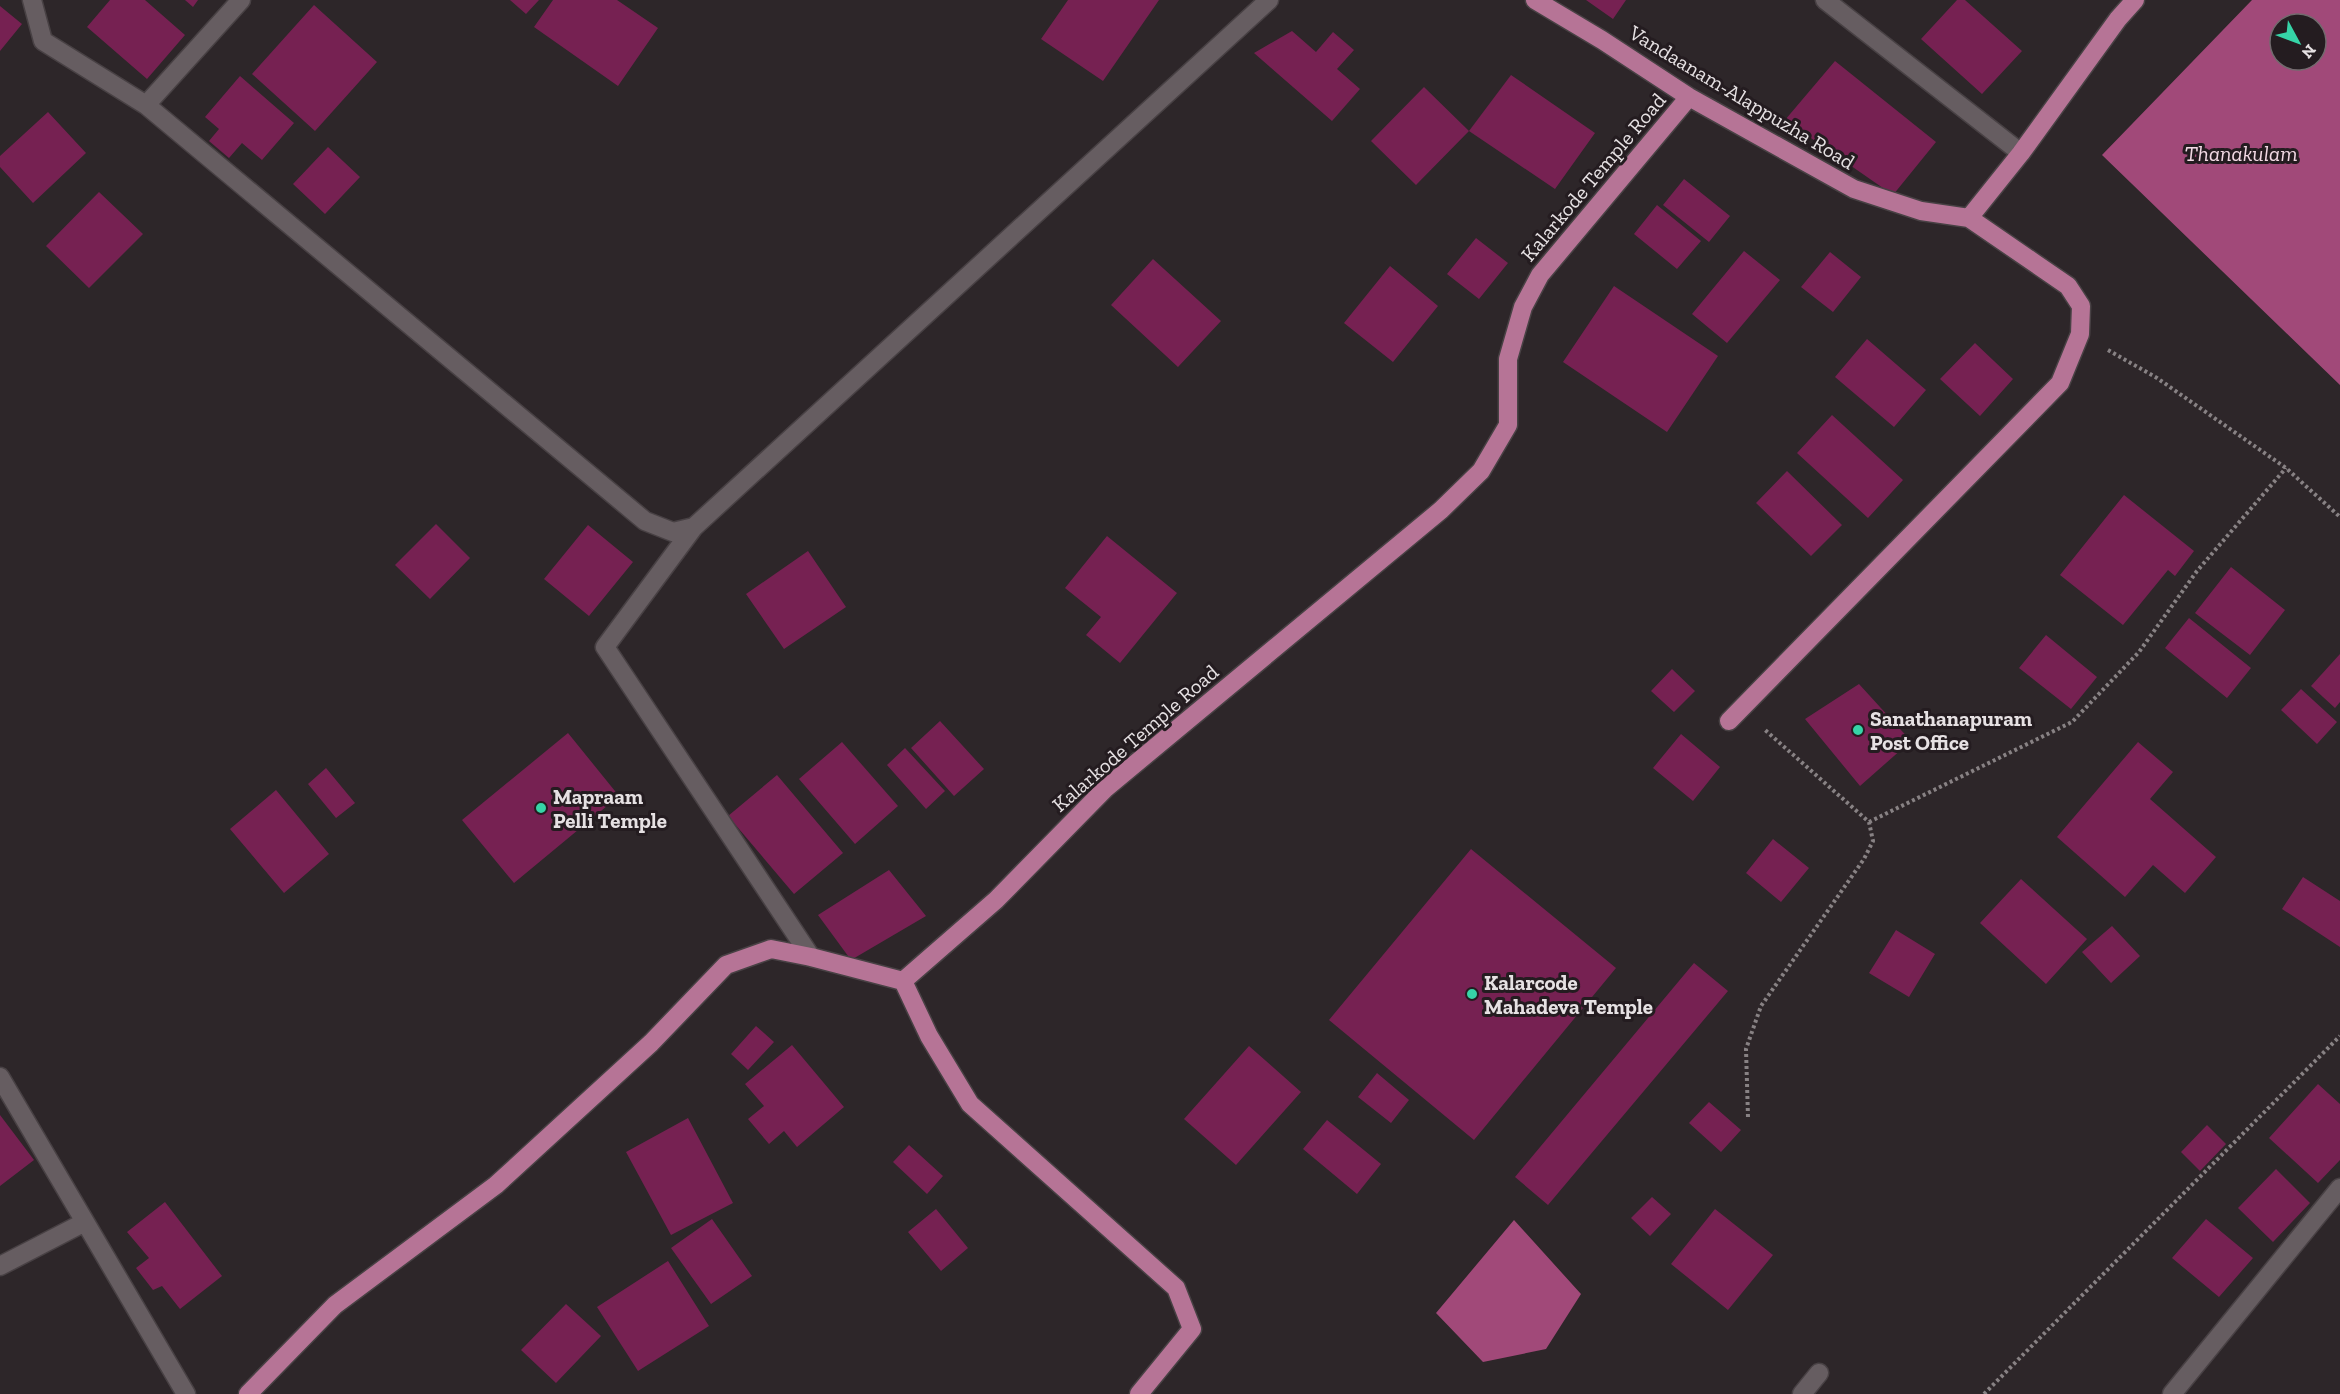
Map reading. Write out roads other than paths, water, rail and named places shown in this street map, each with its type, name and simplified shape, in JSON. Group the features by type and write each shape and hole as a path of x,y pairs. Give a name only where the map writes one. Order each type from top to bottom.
{"main road":[{"name":"Vandaanam-Alappuzha Road","path":"1535,0 1602,40 1689,97 1854,189 1921,211 1969,218"},
{"path":"1734,715 2060,383 2080,334 2081,306 2068,286 1969,218 2021,153 2118,19 2135,0"},
{"name":"Kalarkode Temple Road","path":"903,981 996,900 1106,788 1441,510 1480,471 1508,425 1508,359 1523,308 1539,275 1689,97"},
{"path":"248,1394 334,1305 496,1185 651,1043 726,965 771,949 812,957 903,981 929,1036 970,1104 1176,1288 1192,1329 1139,1394"}],"street":[{"path":"32,0 43,41 146,105 645,521 673,532 694,527"},
{"path":"146,105 241,0"},
{"path":"812,957 605,647 694,527 1269,0"},
{"path":"1825,0 2021,153"},
{"path":"0,1077 186,1394"},
{"path":"2172,1394 2340,1188"},
{"path":"0,1266 85,1222"},
{"path":"1802,1394 1819,1373"}],"water":[{"name":"Thanakulam","path":"2252,0 2340,0 2340,385 2102,155"},
{"path":"1514,1220 1581,1294 1546,1349 1483,1362 1436,1313"}],"place":[{"name":"Sanathanapuram Post Office","path":"1858,730"},
{"name":"Mapraam Pelli Temple","path":"541,808"},
{"name":"Kalarcode Mahadeva Temple","path":"1472,994"}]}
